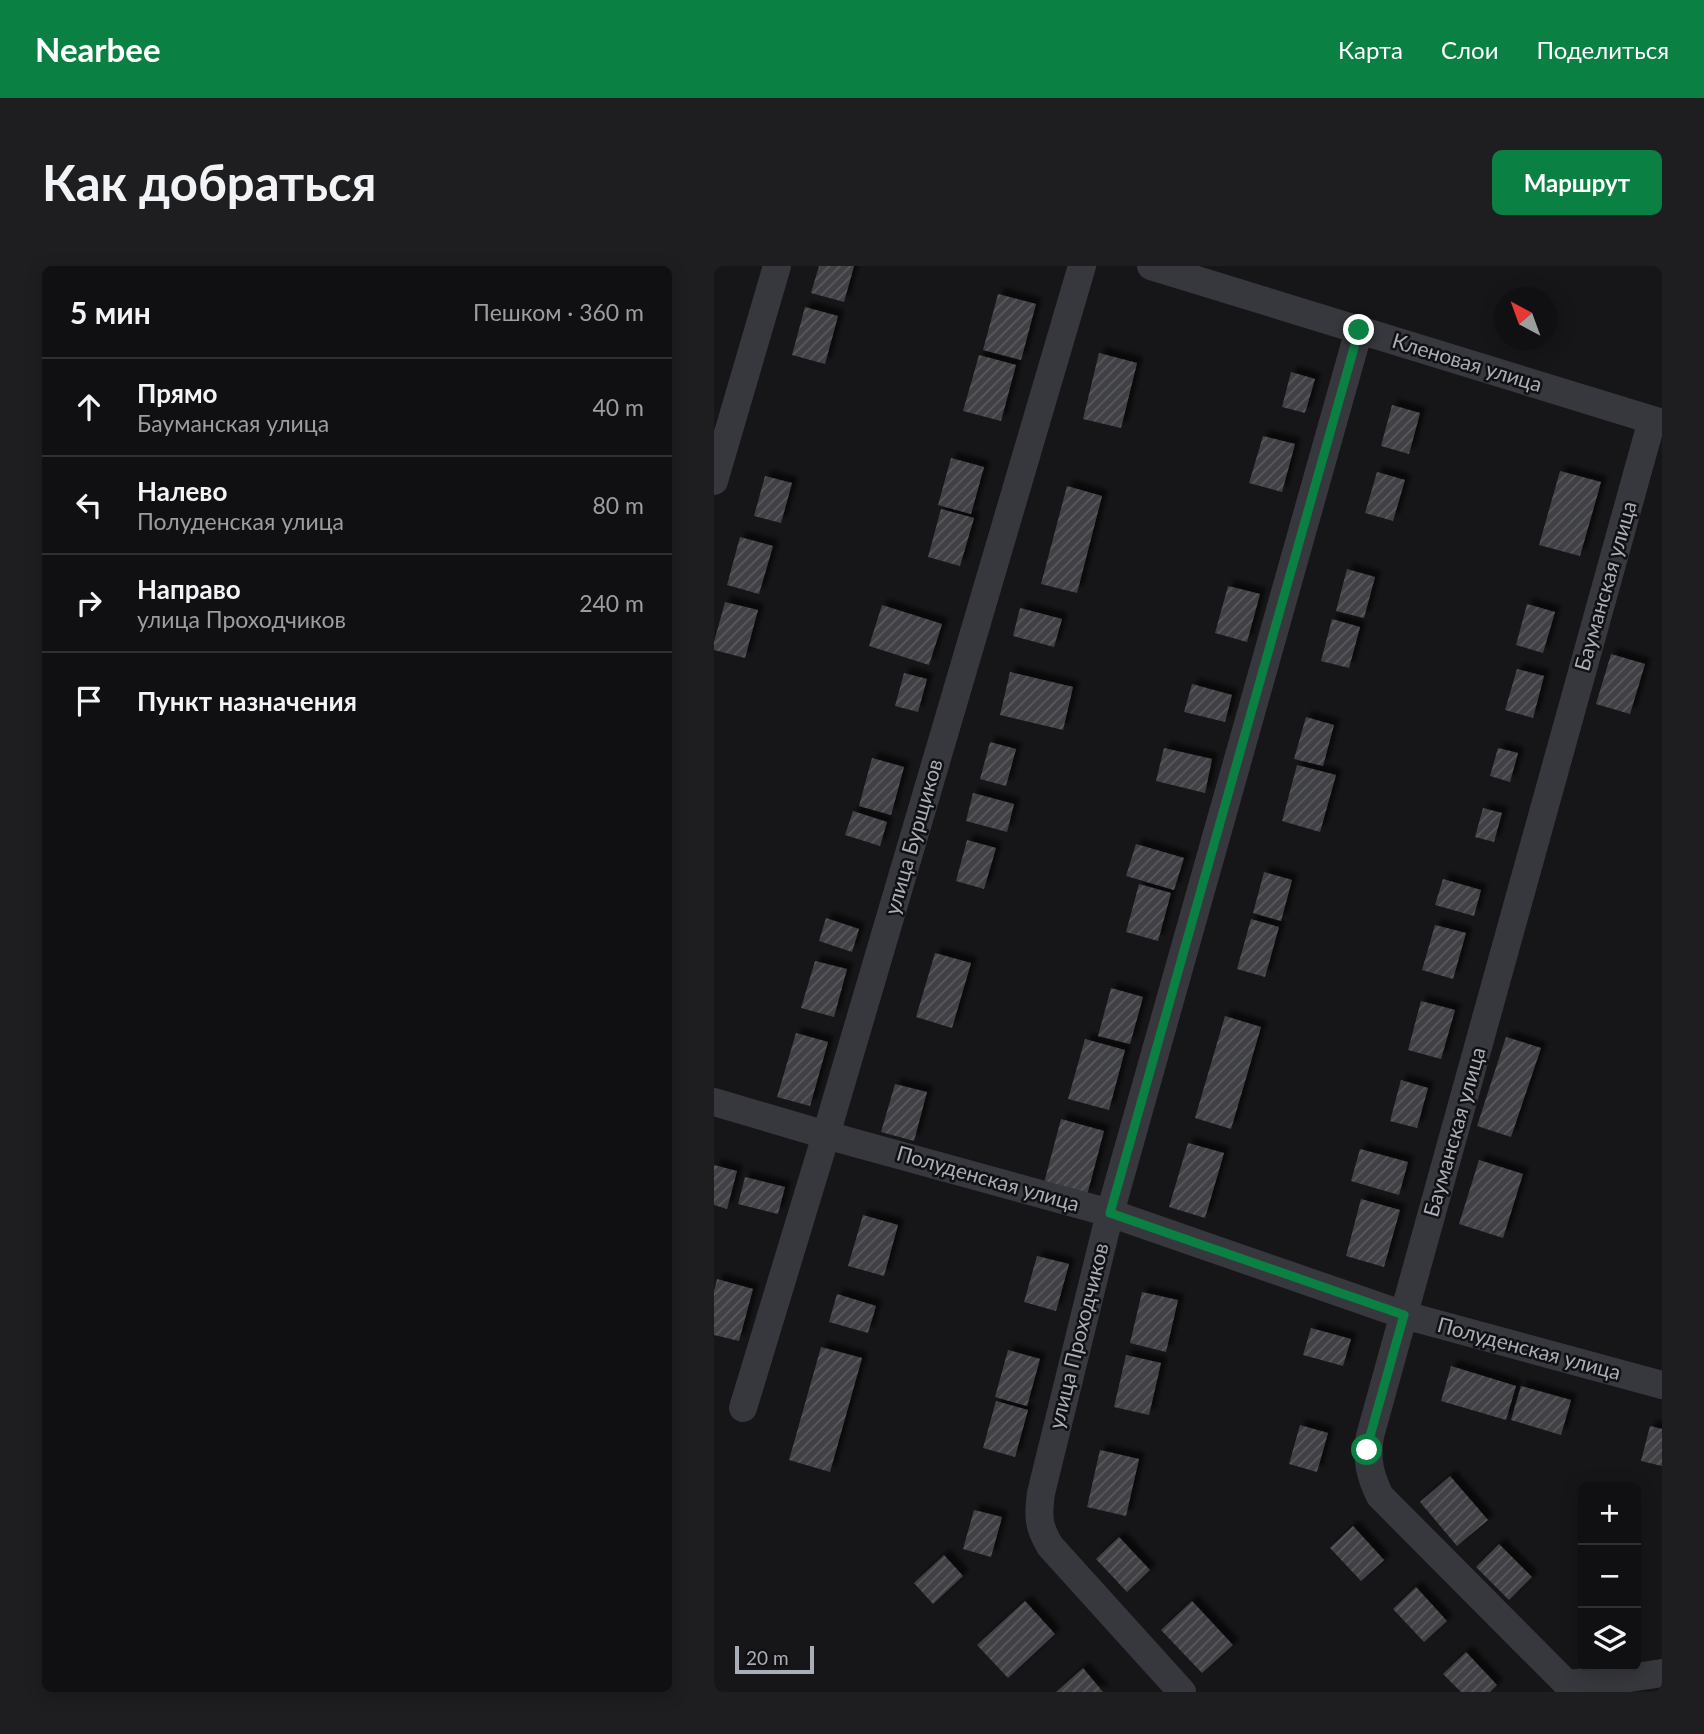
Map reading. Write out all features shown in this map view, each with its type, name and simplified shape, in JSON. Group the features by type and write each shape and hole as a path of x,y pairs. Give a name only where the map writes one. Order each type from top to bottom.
{"street":[{"path":"714,481 777,266"},
{"name":"улица Бурщиков","path":"743,1408 1082,266"},
{"name":"Кленовая улица","path":"1151,266 1657,422"},
{"name":"улица Проходчиков","path":"1182,1692 1050,1546 1038,1521 1041,1493 1110,1213 1359,330"},
{"name":"Бауманская улица","path":"1657,422 1367,1450 1368,1464 1380,1496 1567,1684 1662,1672"},
{"name":"Полуденская улица","path":"714,1102 1110,1213 1404,1315 1662,1385"}],"building":[{"path":"819,266 854,266 844,302 811,293"},
{"path":"998,294 1036,304 1021,360 983,350"},
{"path":"805,307 838,316 825,364 792,355"},
{"path":"1099,353 1137,363 1121,428 1083,419"},
{"path":"979,355 1016,365 1001,421 963,411"},
{"path":"1291,372 1315,379 1305,413 1282,407"},
{"path":"1392,405 1420,413 1409,454 1381,446"},
{"path":"1263,436 1295,444 1282,492 1249,483"},
{"path":"951,458 984,467 971,514 938,505"},
{"path":"1560,471 1601,482 1580,556 1539,545"},
{"path":"1377,472 1405,480 1393,521 1365,513"},
{"path":"765,476 792,483 781,523 754,516"},
{"path":"1067,486 1102,496 1077,593 1041,584"},
{"path":"941,509 974,518 960,566 928,557"},
{"path":"740,537 773,546 759,594 727,585"},
{"path":"1347,569 1375,577 1364,618 1336,611"},
{"path":"1228,586 1260,594 1247,642 1215,633"},
{"path":"725,602 758,610 745,658 714,650"},
{"path":"1527,604 1555,612 1543,653 1516,645"},
{"path":"882,605 942,624 929,665 869,646"},
{"path":"1020,608 1062,619 1054,647 1013,636"},
{"path":"1332,619 1360,627 1349,668 1321,661"},
{"path":"1611,654 1645,664 1630,714 1596,704"},
{"path":"1517,669 1544,676 1533,718 1505,710"},
{"path":"1010,672 1073,687 1063,730 1000,715"},
{"path":"904,673 927,679 918,712 895,706"},
{"path":"1192,684 1232,695 1225,722 1184,712"},
{"path":"1306,717 1334,725 1323,766 1294,759"},
{"path":"990,742 1016,749 1006,786 980,779"},
{"path":"1164,748 1212,759 1205,793 1156,781"},
{"path":"1498,748 1518,753 1510,782 1490,776"},
{"path":"872,758 904,767 891,815 859,806"},
{"path":"1297,765 1336,775 1320,832 1282,821"},
{"path":"973,793 1014,804 1007,832 966,821"},
{"path":"1483,808 1502,813 1494,842 1475,837"},
{"path":"853,811 887,822 880,846 845,835"},
{"path":"967,840 996,848 984,889 956,881"},
{"path":"1136,844 1184,858 1174,890 1126,876"},
{"path":"1264,872 1292,880 1281,921 1253,913"},
{"path":"1443,879 1481,890 1474,916 1435,905"},
{"path":"1139,884 1171,893 1158,941 1126,932"},
{"path":"826,918 859,929 852,952 819,941"},
{"path":"1251,919 1279,927 1265,977 1237,969"},
{"path":"1435,925 1466,933 1453,979 1422,970"},
{"path":"935,953 971,963 952,1028 916,1017"},
{"path":"815,961 847,969 834,1017 801,1008"},
{"path":"1111,988 1143,997 1130,1044 1098,1036"},
{"path":"1421,1001 1455,1010 1441,1059 1408,1050"},
{"path":"1225,1016 1261,1027 1231,1129 1195,1118"},
{"path":"796,1033 828,1042 810,1106 777,1097"},
{"path":"1506,1037 1541,1048 1511,1137 1477,1126"},
{"path":"1085,1039 1125,1050 1109,1110 1068,1099"},
{"path":"1401,1080 1428,1088 1417,1128 1390,1121"},
{"path":"895,1084 927,1092 914,1141 881,1132"},
{"path":"1061,1119 1104,1131 1087,1195 1044,1183"},
{"path":"1188,1143 1224,1153 1205,1218 1169,1207"},
{"path":"1360,1149 1408,1162 1399,1195 1351,1181"},
{"path":"1479,1160 1523,1174 1503,1238 1459,1224"},
{"path":"714,1165 737,1171 727,1209 714,1205"},
{"path":"745,1177 785,1187 778,1214 738,1204"},
{"path":"1361,1199 1400,1210 1384,1267 1346,1256"},
{"path":"863,1215 898,1225 884,1276 848,1266"},
{"path":"1037,1256 1069,1264 1056,1311 1024,1302"},
{"path":"717,1279 753,1289 739,1341 714,1335 714,1291"},
{"path":"1142,1292 1178,1300 1166,1352 1130,1343"},
{"path":"837,1294 876,1306 868,1333 829,1322"},
{"path":"1311,1328 1351,1339 1343,1366 1303,1355"},
{"path":"821,1347 862,1358 830,1472 789,1460"},
{"path":"1008,1350 1040,1359 1027,1406 995,1397"},
{"path":"1126,1355 1161,1363 1149,1415 1114,1407"},
{"path":"1451,1366 1516,1386 1506,1420 1441,1401"},
{"path":"1521,1386 1571,1400 1561,1435 1511,1420"},
{"path":"996,1401 1028,1410 1015,1457 983,1448"},
{"path":"1300,1425 1328,1433 1317,1472 1289,1464"},
{"path":"1650,1426 1662,1429 1662,1466 1641,1461"},
{"path":"1100,1450 1139,1459 1126,1516 1087,1507"},
{"path":"1450,1476 1488,1520 1457,1546 1420,1502"},
{"path":"974,1510 1002,1517 991,1557 963,1549"},
{"path":"1353,1526 1384,1560 1361,1581 1330,1548"},
{"path":"1119,1537 1150,1570 1127,1592 1096,1559"},
{"path":"1499,1544 1532,1577 1509,1600 1476,1567"},
{"path":"944,1555 963,1576 933,1604 914,1583"},
{"path":"1416,1587 1447,1621 1424,1642 1393,1609"},
{"path":"1025,1601 1055,1634 1008,1678 977,1645"},
{"path":"1192,1601 1233,1645 1202,1673 1161,1630"},
{"path":"1466,1652 1497,1685 1490,1692 1461,1692 1443,1674"},
{"path":"1083,1668 1103,1692 1056,1692"}],"route":[{"path":"1359,330 1110,1213 1404,1315 1367,1450"}]}
